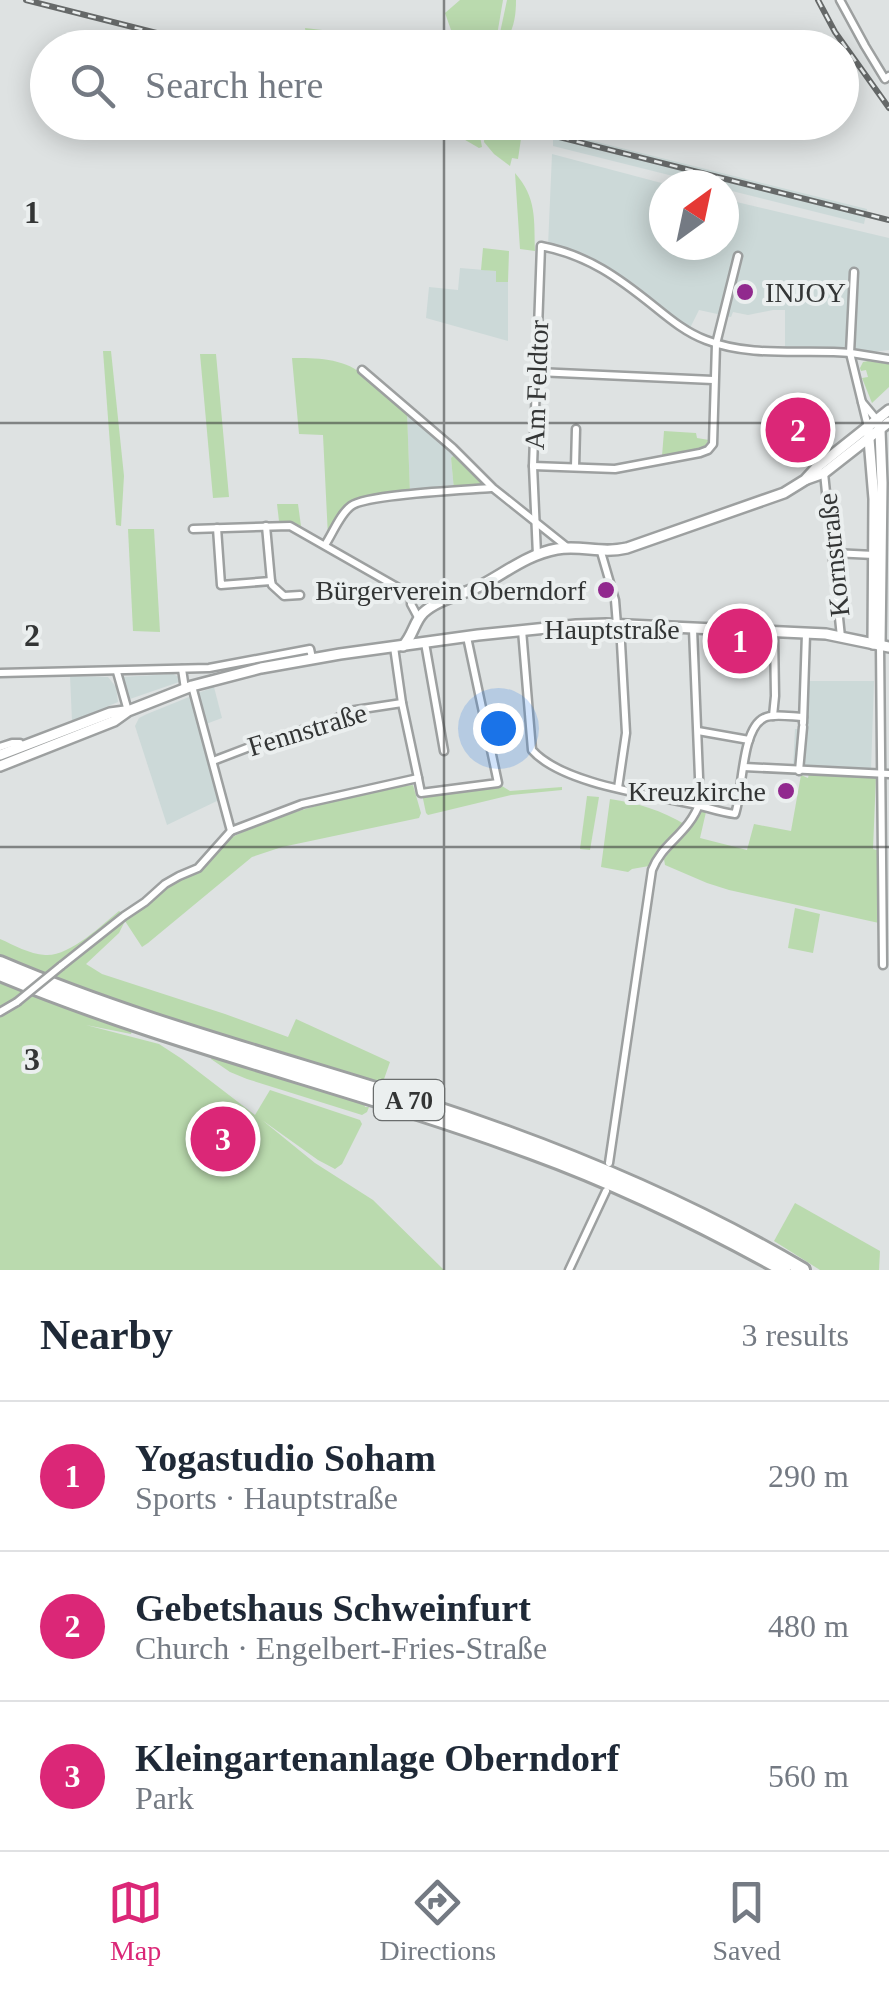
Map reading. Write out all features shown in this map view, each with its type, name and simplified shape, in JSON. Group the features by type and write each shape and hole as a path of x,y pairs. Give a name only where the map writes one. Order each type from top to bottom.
{"highway":[{"name":"A 70","path":"0,963 136,1014 537,1144 692,1210 804,1270"},
{"name":"A 70","path":"0,976 144,1027 417,1112 531,1152 657,1204 784,1270"}],"main road":[{"path":"399,646 408,640 425,612 537,555 568,548 601,552 629,548 772,498 804,480 879,424 889,410"},
{"path":"879,424 889,422"},
{"path":"879,424 881,646"},
{"path":"804,480 824,473 848,455 868,432"},
{"path":"868,432 881,646"},
{"path":"848,455 862,456 871,464"},
{"path":"418,620 428,642"},
{"name":"Hauptstraße","path":"23,752 110,713 128,711 189,687 272,666 522,630 619,625 806,634 881,646"},
{"path":"0,756 23,752"},
{"path":"0,766 23,752"}],"street":[{"path":"840,0 856,30"},
{"path":"859,36 886,79 889,76"},
{"name":"Am Feldtor","path":"537,555 533,466 542,246 576,254 604,268 686,331 716,344"},
{"path":"533,466 624,468 708,450 713,444 716,344 737,260"},
{"path":"854,272 850,353 868,432"},
{"path":"716,344 757,351 850,353 889,360"},
{"path":"362,370 453,448 492,488 568,548"},
{"path":"537,372 714,380"},
{"path":"862,401 879,424"},
{"path":"575,467 576,429"},
{"name":"Kornstraße","path":"824,473 841,637"},
{"path":"325,545 347,510 356,503 492,488"},
{"path":"266,526 272,586 284,596 300,595"},
{"path":"194,530 290,526 411,595 423,596 436,605"},
{"path":"218,528 221,585 272,581"},
{"path":"601,552 619,625 626,733 618,788"},
{"path":"833,553 874,555"},
{"path":"411,595 418,620"},
{"path":"609,1163 652,870 689,825 699,805 693,629"},
{"path":"522,630 532,750 556,768 618,788 734,814 749,740 760,721 772,716 803,722"},
{"path":"772,716 774,633"},
{"path":"798,771 806,634"},
{"path":"399,646 402,703 421,793 498,783 467,637"},
{"path":"428,642 444,751"},
{"path":"881,646 884,965"},
{"path":"0,673 182,670 310,649 312,658"},
{"path":"182,670 213,761 231,831"},
{"path":"117,672 128,711"},
{"name":"Fennstraße","path":"213,761 330,722 349,710 402,703"},
{"path":"698,731 749,740"},
{"path":"0,747 20,743 23,752"},
{"path":"744,767 885,774"},
{"path":"0,1012 165,884 198,868 231,831 302,804 418,778"},
{"path":"568,1270 606,1191"}],"shaded area":[{"path":"553,140 589,140 710,170 649,170 553,146"},
{"path":"552,154 649,180 649,260 739,260 739,203 889,238 889,350 785,356 785,310 748,315 733,312 731,317 699,310 688,332 616,276 548,246"},
{"path":"739,177 867,209 864,224 739,193"},
{"path":"460,268 497,271 496,282 508,282 508,341 426,318 429,287 458,290"},
{"path":"407,411 455,454 451,458 454,490 410,493"},
{"path":"173,674 179,682 130,699 124,696 122,677"},
{"path":"70,676 108,677 116,687 118,702 72,721"},
{"path":"808,681 874,681 871,771 793,768 795,729 806,729"},
{"path":"214,687 222,718 206,724 198,693"},
{"path":"189,697 219,800 167,825 135,726 139,718"}],"green space":[{"path":"460,0 503,0 498,30 451,30 445,13"},
{"path":"507,0 516,0 511,30 501,30"},
{"path":"465,140 481,140 479,148"},
{"path":"521,140 518,159 512,158 510,166 484,142"},
{"path":"515,173 531,200 535,251 520,249"},
{"path":"483,248 509,251 508,282 496,282 496,271 481,270"},
{"path":"103,351 111,351 124,476 121,526 116,525"},
{"path":"200,354 216,354 229,497 213,498"},
{"path":"292,358 346,365 407,411 410,493 354,501 328,537 323,435 299,434"},
{"path":"868,361 889,364 889,387 872,403 862,378 868,377 866,370 860,368"},
{"path":"664,431 696,433 697,438 709,440 704,447 662,456"},
{"path":"455,454 482,486 454,490 451,458"},
{"path":"277,504 298,504 301,526 279,521"},
{"path":"128,529 154,529 160,632 133,631"},
{"path":"809,774 876,776 873,849 880,851 879,923 729,890 665,865 664,859 702,811 706,812 700,838 747,850 754,824 791,831 801,775 808,778"},
{"path":"413,785 419,818 252,857 142,947 125,921 119,933 86,964 102,974 288,1037 296,1019 390,1062 383,1082 335,1071 134,1008 52,978 165,885 199,868 224,841 268,820 367,791"},
{"path":"491,786 510,791 562,790 511,795 426,813 422,794"},
{"path":"587,796 599,797 590,850 580,849"},
{"path":"610,799 649,808 686,825 649,866 628,872 601,867"},
{"path":"795,908 820,914 813,953 788,948"},
{"path":"119,911 123,914 45,975 0,957 0,939 39,954 64,951"},
{"path":"0,983 27,992 17,1002 33,994 132,1030 131,1034 86,1025 159,1044 255,1115 270,1090 360,1120 362,1124 342,1164 335,1169 262,1120 315,1163 373,1200 444,1270 0,1270"},
{"path":"212,1055 369,1107 362,1115 247,1079 211,1059"},
{"path":"795,1203 880,1251 879,1270 820,1270 774,1241"}],"railway":[{"path":"26,0 145,30"},
{"path":"818,0 834,30"},
{"path":"859,66 889,108"},
{"path":"571,140 889,220"}],"place":[{"name":"INJOY","path":"745,292"},
{"name":"Gebetshaus Schweinfurt","path":"798,430"},
{"name":"Bürgerverein Oberndorf","path":"606,590"},
{"name":"Yogastudio Soham","path":"740,641"},
{"name":"Kreuzkirche","path":"786,791"},
{"name":"Kleingartenanlage Oberndorf","path":"223,1139"}]}
